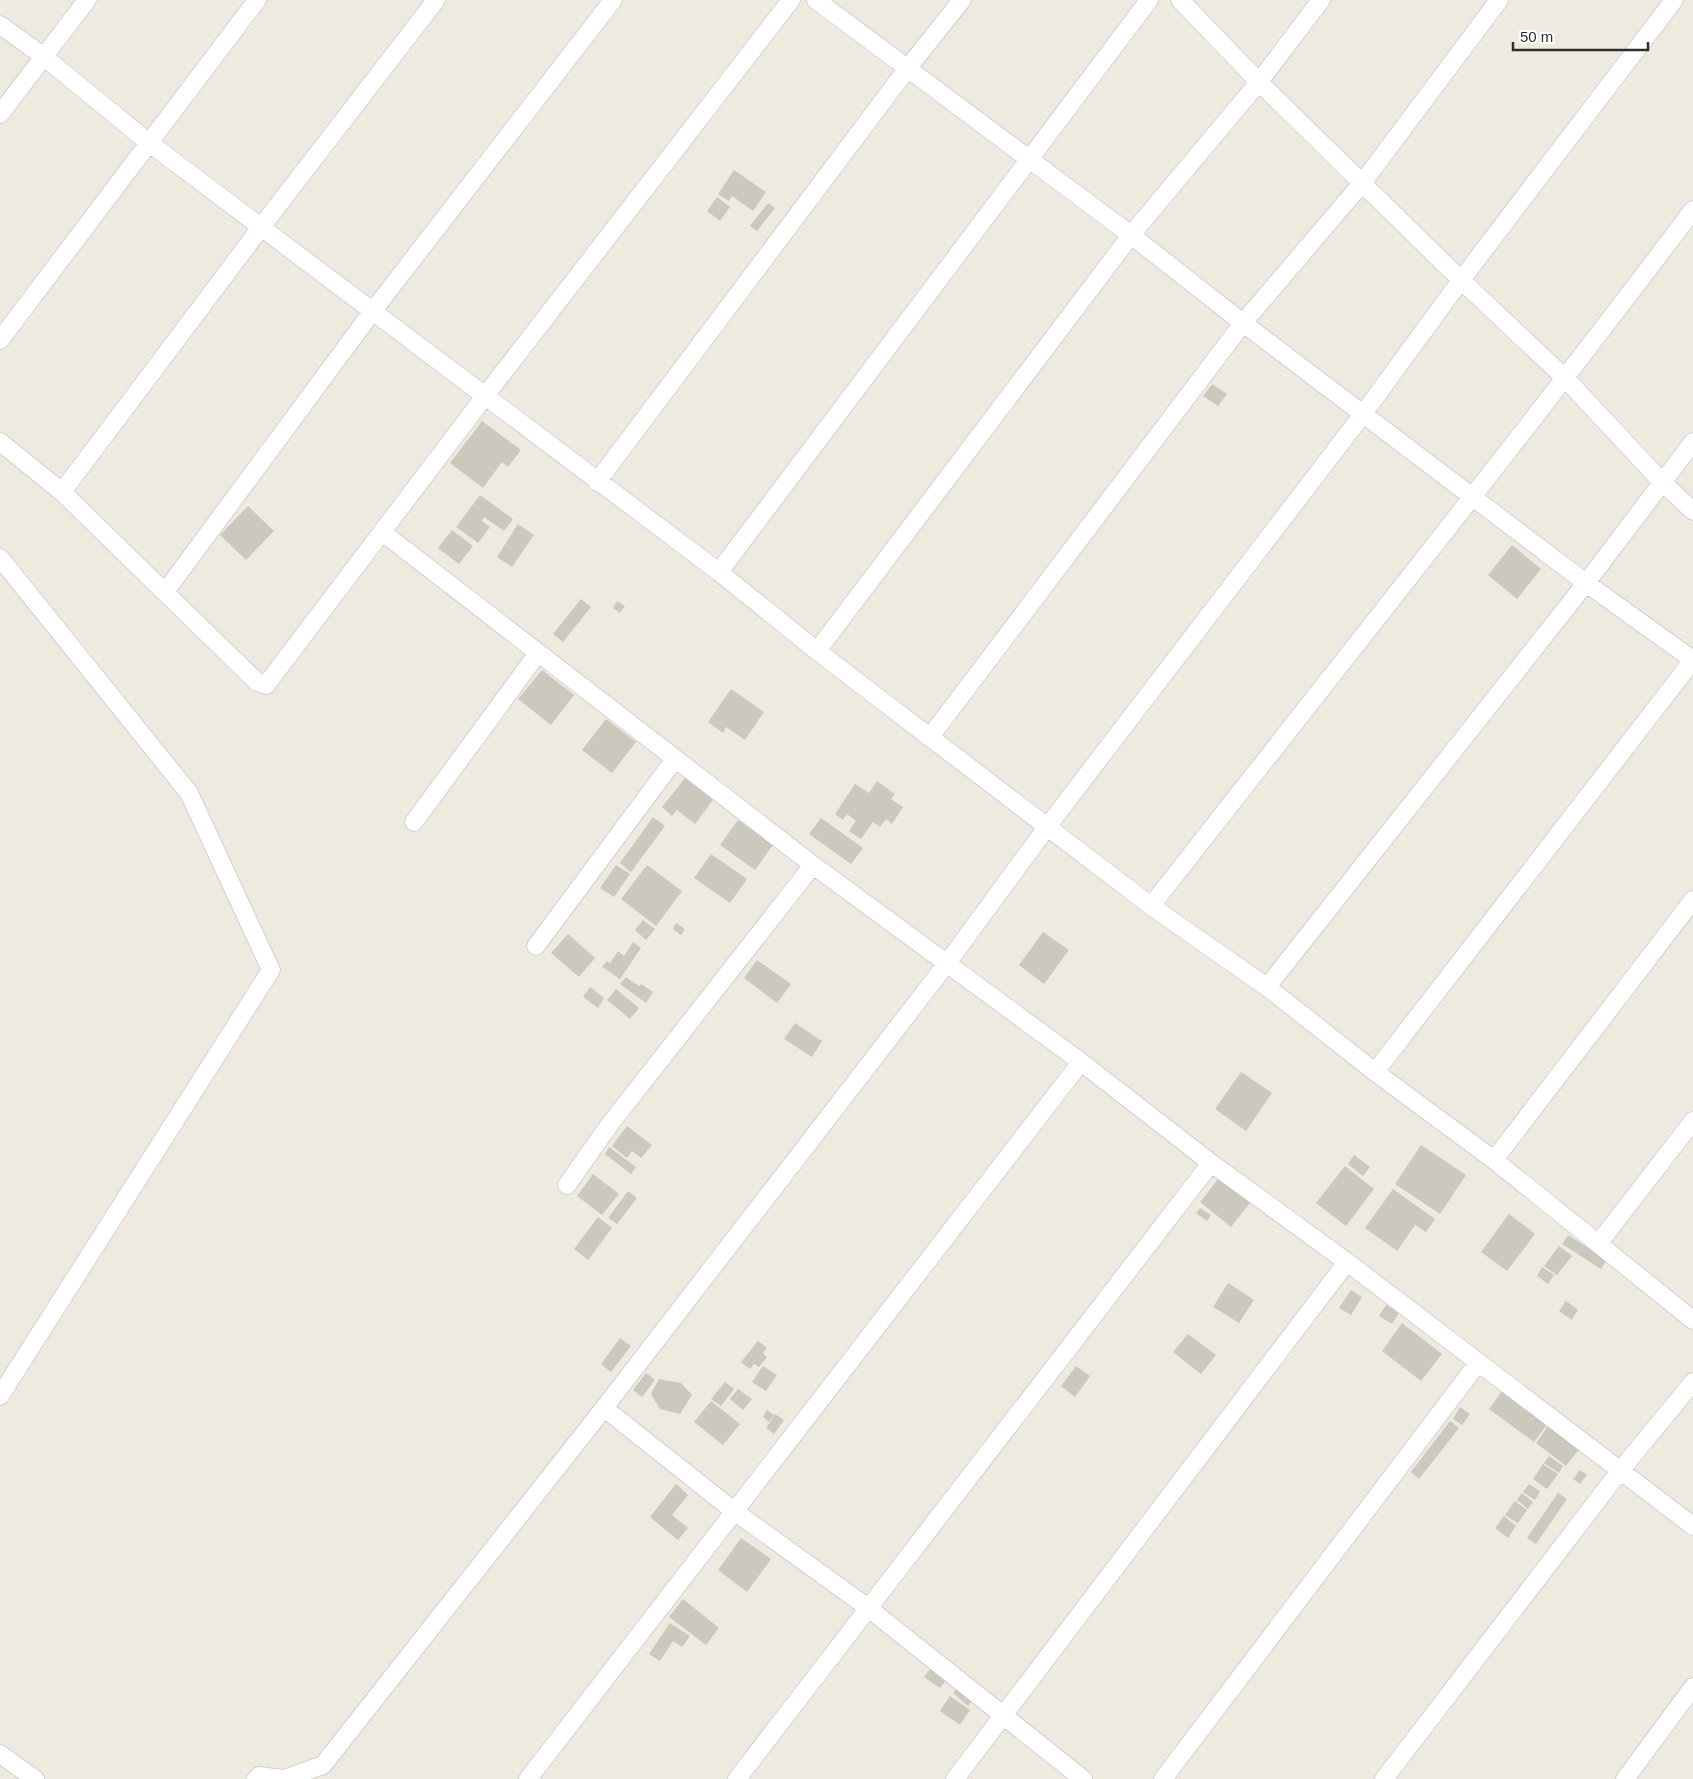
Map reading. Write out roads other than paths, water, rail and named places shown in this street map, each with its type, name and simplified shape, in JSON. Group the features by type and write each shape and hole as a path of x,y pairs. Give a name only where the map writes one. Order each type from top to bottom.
{"street":[{"path":"0,114 86,0"},
{"path":"0,340 257,0"},
{"path":"62,492 262,226 436,0"},
{"path":"165,592 372,312 613,0"},
{"path":"0,442 62,492 257,682 266,685 485,396 791,0"},
{"path":"816,0 1132,235 1242,323 1586,583 1693,660 1375,1072"},
{"path":"597,482 907,69 962,0"},
{"path":"719,572 1149,0"},
{"path":"1180,0 1259,82 1461,280 1566,379 1662,482 1693,511"},
{"path":"817,651 1132,235 1259,82 1322,0"},
{"path":"930,737 1242,323 1363,182 1499,0"},
{"path":"256,1779 260,1776 284,1779 324,1765 604,1408 948,962 1048,827 1363,414 1461,280 1674,0"},
{"path":"0,25 44,56 148,142 719,572 817,651 1151,906 1267,987 1375,1072 1494,1160 1693,1320"},
{"path":"1151,906 1471,496 1566,379 1693,210"},
{"path":"1267,987 1586,583 1693,442"},
{"path":"382,532 813,865 948,962 1211,1163 1347,1262 1693,1526"},
{"path":"0,558 190,793 271,970 0,1396"},
{"path":"414,822 538,653"},
{"path":"536,946 675,759"},
{"path":"567,1184 610,1124 813,865"},
{"path":"1494,1160 1693,900"},
{"path":"528,1779 1081,1062"},
{"path":"1598,1244 1693,1121"},
{"path":"737,1779 1211,1163"},
{"path":"956,1779 1347,1262"},
{"path":"1163,1779 1478,1363"},
{"path":"1384,1779 1620,1471 1693,1382"},
{"path":"604,1408 734,1511 868,1607 1084,1779"},
{"path":"1625,1779 1693,1687"},
{"path":"0,1754 35,1779"}]}
